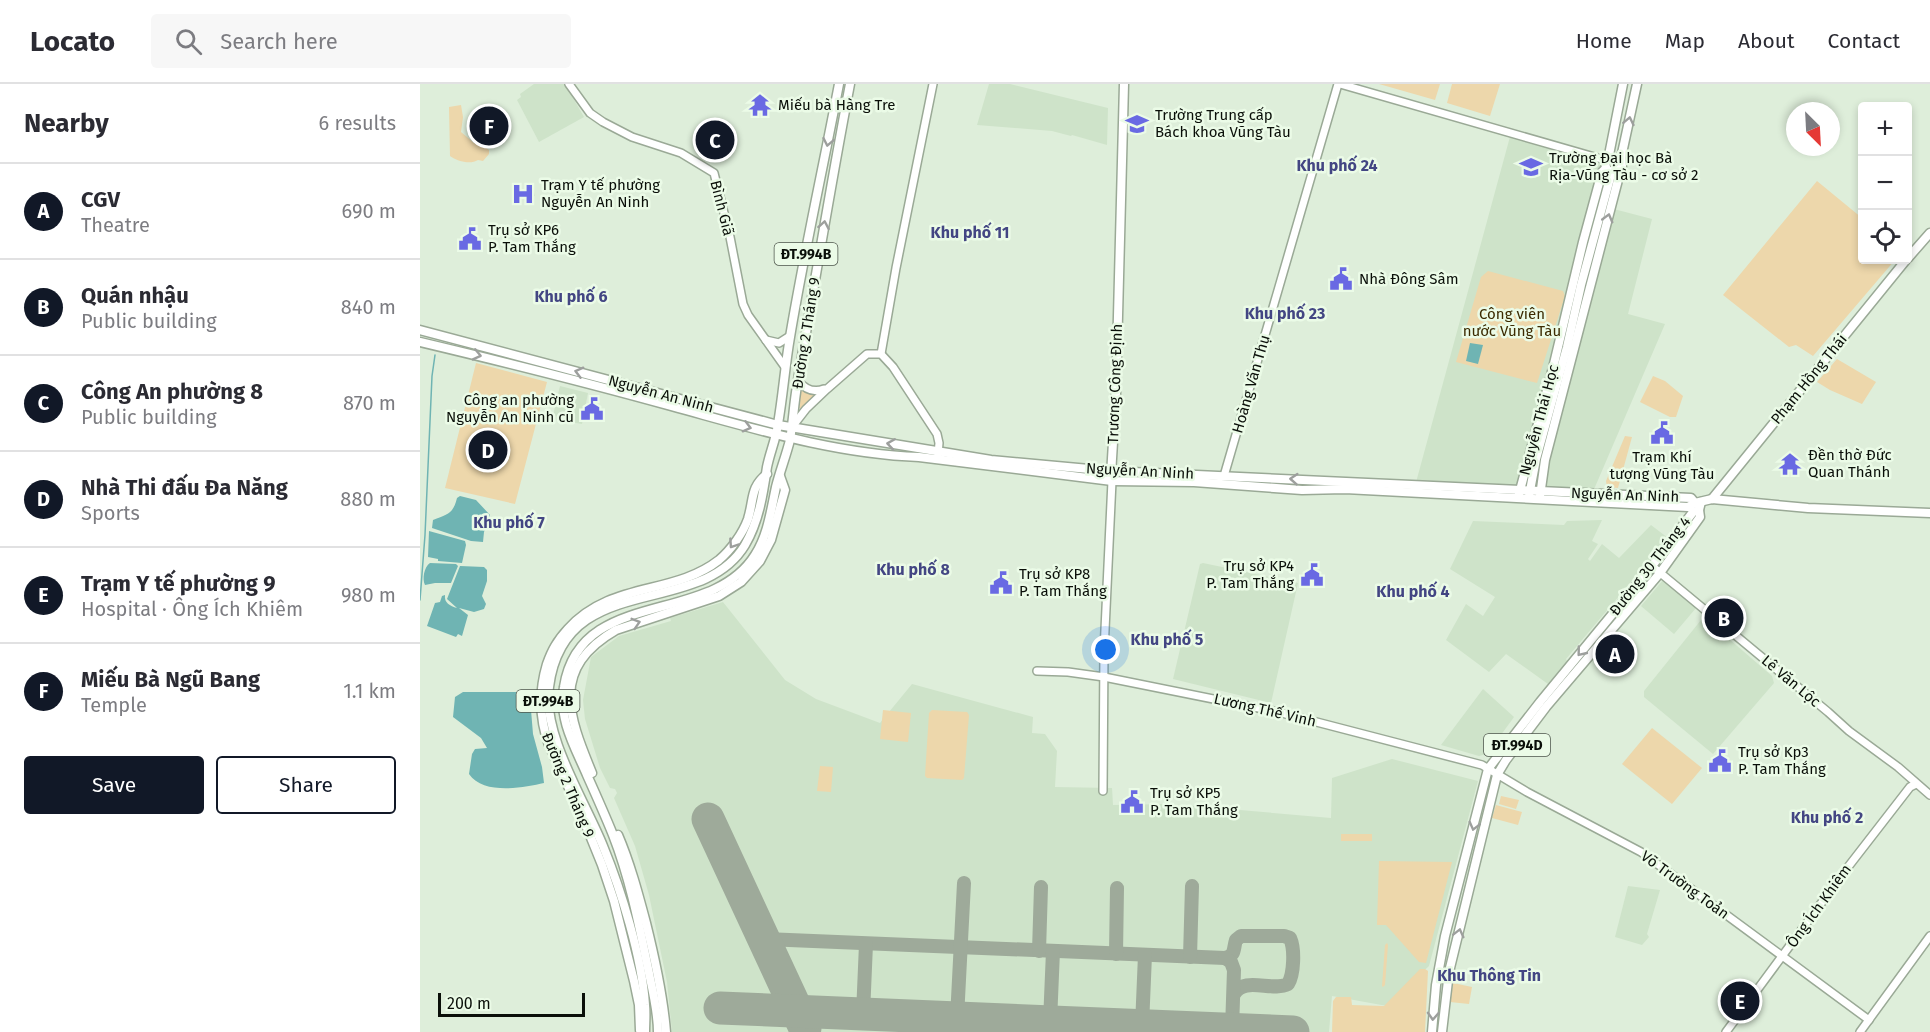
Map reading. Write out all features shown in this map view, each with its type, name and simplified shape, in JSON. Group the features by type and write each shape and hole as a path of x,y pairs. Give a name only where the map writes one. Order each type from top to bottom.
{"main road":[{"name":"Đường 2 Tháng 9","path":"645,1032 645,1003 634,944 612,870 549,745 543,728 541,711 543,679 551,651 579,617 594,606 614,597 693,574 721,559 745,526 757,482 767,474 776,435 790,336 839,84"},
{"name":"Đường 2 Tháng 9","path":"666,1032 661,989 641,907 623,847 568,733 562,702 567,672 584,643 597,632 623,617 702,594 732,579 758,551 772,510 790,439 832,177 850,84"},
{"name":"Trương Công Định","path":"1112,482 1124,84"},
{"name":"Nguyễn Thái Học","path":"1524,495 1537,459 1567,348 1602,172 1610,165 1623,84"},
{"path":"1621,158 1616,154 1610,165 1622,166 1621,158 1637,84"},
{"name":"Nguyễn Thái Học","path":"1577,301 1619,176 1610,165"},
{"path":"820,184 832,177"},
{"name":"Phạm Hồng Thái","path":"1912,253 1930,233"},
{"name":"Phạm Hồng Thái","path":"1712,499 1903,264"},
{"name":"Nguyễn An Ninh","path":"420,330 790,439 889,456 937,456 1111,471 1224,476 1688,507 1698,505"},
{"name":"Nguyễn An Ninh","path":"420,342 510,358 791,428 937,456 1112,482 1194,482 1302,489 1524,495"},
{"name":"Nguyễn Thái Học","path":"1537,459 1540,496"},
{"path":"767,474 780,476"},
{"path":"1712,499 1808,508 1930,513"},
{"name":"Đường 30 Tháng 4","path":"1432,1032 1439,967 1488,769 1652,566 1698,505 1712,499"},
{"name":"Đường 30 Tháng 4","path":"1442,1032 1450,969 1497,775 1546,707 1660,573 1700,517 1698,505"},
{"path":"1617,608 1625,614"},
{"name":"Đường 2 Tháng 9","path":"600,797 639,920 654,993 658,1032"},
{"path":"581,806 600,797"},
{"name":"Đường 2 Tháng 9","path":"581,806 614,901 638,1000 640,1032"},
{"path":"1439,967 1450,969"}],"street":[{"name":"Bình Giã","path":"569,84 590,113 603,122 632,137 681,153 714,173 743,304 748,315 786,367"},
{"path":"881,354 933,84"},
{"path":"1339,84 1610,165"},
{"name":"Hoàng Văn Thụ","path":"1224,476 1339,84"},
{"path":"766,340 779,343 790,336"},
{"path":"791,428 806,409 867,354 881,354 894,367 937,434 939,443 937,456"},
{"path":"798,381 808,389 820,391 827,389"},
{"name":"Trương Công Định","path":"1103,791 1104,678 1112,482"},
{"name":"Lê Văn Lộc","path":"1652,566 1849,731 1898,767 1930,795"},
{"name":"Lương Thế Vinh","path":"1037,671 1068,672 1104,678 1278,712 1482,765 1488,769"},
{"name":"Võ Trường Toản","path":"1488,769 1641,852 1869,1020"},
{"name":"Ông Ích Khiêm","path":"1726,1032 1862,849 1910,787 1916,784"},
{"path":"1860,1032 1930,936"}],"shaded area":[{"path":"534,84 565,84 584,117 539,142 517,100 521,97 520,94"},
{"path":"989,84 1010,84 1108,108 1107,145 1052,131 977,125"},
{"path":"704,128 725,135 716,156 713,155 708,144"},
{"path":"1511,133 1605,160 1602,172 1610,208 1652,219 1628,314 1665,324 1592,494 1415,486"},
{"name":"Trạm Y tế phường Nguyễn An Ninh","path":"533,188 535,196 514,200 512,192"},
{"path":"560,386 588,393 582,424 552,419"},
{"path":"1602,520 1592,541 1598,544 1588,559 1590,561 1602,544 1619,558 1651,525 1668,538 1566,659 1567,661 1548,684 1506,654 1489,672 1446,640 1466,604 1483,616 1495,597 1450,569 1473,521 1564,525 1567,521"},
{"path":"1200,564 1298,583 1271,703 1173,679"},
{"path":"1663,580 1696,608 1674,634 1641,606"},
{"path":"723,602 785,680 816,699 880,723 912,684 1033,717 1032,733 1045,734 1057,751 1055,787 1112,788 1113,805 1170,804 1331,818 1332,778 1392,759 1478,781 1429,966 1387,1006 1332,996 1329,1032 672,1032 667,982 649,895 635,846 614,798 617,793 615,789 610,788 600,768 585,719 583,700 591,657 619,636 671,621 670,618"},
{"path":"1701,620 1707,620 1772,676 1774,683 1713,754 1644,697 1644,691"},
{"path":"1483,689 1514,717 1487,754 1479,756 1441,745"},
{"path":"1628,886 1660,890 1647,934 1649,937 1642,945 1615,937"},
{"path":"1742,990 1751,996 1738,1013 1730,1006"}],"green space":[{"path":"1379,84 1440,84 1435,100"},
{"path":"1452,84 1500,84 1490,116 1447,103"},
{"path":"461,105 463,117 461,132 474,143 479,143 489,150 489,154 483,161 464,162 450,156 449,107"},
{"path":"1817,181 1858,215 1858,264 1892,264 1813,356 1796,345 1789,347 1723,295"},
{"name":"Công viên nước Vũng Tàu","path":"1488,271 1563,291 1565,296 1537,383 1456,362 1481,277"},
{"path":"1837,359 1876,382 1862,404 1817,382"},
{"path":"476,363 547,382 515,504 445,488"},
{"path":"1653,376 1665,381 1683,396 1676,417 1670,417 1640,402"},
{"path":"801,388 820,393 799,408"},
{"path":"1625,436 1632,437 1618,488 1607,487 1606,481"},
{"path":"883,710 911,713 908,742 880,739"},
{"path":"932,710 967,712 969,715 962,780 925,776 929,713"},
{"path":"1652,728 1702,768 1672,804 1622,764"},
{"path":"820,766 833,767 831,792 817,791"},
{"path":"1501,796 1519,800 1516,809 1499,804"},
{"path":"1496,805 1522,812 1518,825 1492,818"},
{"path":"1341,834 1372,834 1372,841 1341,841"},
{"path":"1379,861 1452,862 1426,963 1419,962 1386,925 1377,925"},
{"path":"1387,943 1385,985 1383,987 1385,945"},
{"path":"1420,969 1428,971 1425,1032 1332,1032 1333,1001 1336,997 1351,997 1352,1005 1384,1006"},
{"path":"1453,983 1472,987 1469,1004 1450,1002"}],"water":[{"path":"1470,343 1483,345 1478,364 1466,361"},
{"path":"460,496 476,500 490,515 483,542 471,541 432,528 433,520 449,513"},
{"path":"429,531 465,541 462,563 438,561 438,559 428,557"},
{"path":"430,563 456,564 458,566 451,583 425,585 424,573"},
{"path":"460,566 484,567 487,570 487,581 482,596 486,604 484,609 474,612 459,608 468,615 462,636 458,634 456,637 427,626 435,603 440,602 442,596 445,595 448,604 457,608 447,599"},
{"path":"463,692 516,692 531,710 533,734 544,783 504,788 475,781 469,774 472,754 475,749 487,748 481,738 453,717 455,697"}],"waterway":[{"path":"420,600 435,355"}],"taxiway":[{"path":"957,1018 964,883"},
{"path":"1190,957 1192,886"},
{"path":"1039,951 1041,887"},
{"path":"1116,954 1117,888"},
{"path":"765,939 1225,958 1233,953 1236,940 1241,936 1290,938 1293,961 1288,984 1244,986 1234,994"},
{"path":"863,1014 866,944"},
{"path":"1050,1022 1053,951"},
{"path":"1142,1026 1145,955"},
{"path":"1225,958 1231,962 1234,970 1232,1029"},
{"path":"1091,1032 1092,1024"}],"runway":[{"path":"708,819 805,1028"},
{"path":"720,1008 1293,1032"}],"place":[{"name":"Miếu bà Hàng Tre","path":"760,105"},
{"name":"Trường Trung cấp Bách khoa Vũng Tàu","path":"1137,124"},
{"name":"Miếu Bà Ngũ Bang","path":"489,126"},
{"name":"Công An phường 8","path":"715,140"},
{"name":"Trường Đại học Bà Rịa-Vũng Tàu - cơ sở 2","path":"1531,167"},
{"name":"Trạm Y tế phường Nguyễn An Ninh","path":"523,194"},
{"name":"Trụ sở KP6 P. Tam Thắng","path":"470,239"},
{"name":"Nhà Đông Sâm","path":"1341,279"},
{"name":"Công an phường Nguyễn An Ninh cũ","path":"592,409"},
{"name":"Trạm Khí tượng Vũng Tàu","path":"1662,433"},
{"name":"Nhà Thi đấu Đa Năng","path":"488,450"},
{"name":"Đền thờ Đức Quan Thánh","path":"1790,464"},
{"name":"Trụ sở KP4 P. Tam Thắng","path":"1312,575"},
{"name":"Trụ sở KP8 P. Tam Thắng","path":"1001,583"},
{"name":"Quán nhậu","path":"1724,618"},
{"name":"CGV","path":"1615,654"},
{"name":"Trụ sở Kp3 P. Tam Thắng","path":"1720,761"},
{"name":"Trụ sở KP5 P. Tam Thắng","path":"1132,802"},
{"name":"Trạm Y tế phường 9","path":"1740,1001"}],"district":[{"name":"Khu phố 24","path":"1337,165"},
{"name":"Khu phố 11","path":"970,232"},
{"name":"Khu phố 6","path":"571,296"},
{"name":"Khu phố 23","path":"1285,313"},
{"name":"Khu phố 7","path":"509,522"},
{"name":"Khu phố 8","path":"913,569"},
{"name":"Khu phố 4","path":"1413,591"},
{"name":"Khu phố 5","path":"1167,639"},
{"name":"Khu phố 2","path":"1827,817"},
{"name":"Khu Thông Tin","path":"1489,975"}]}
